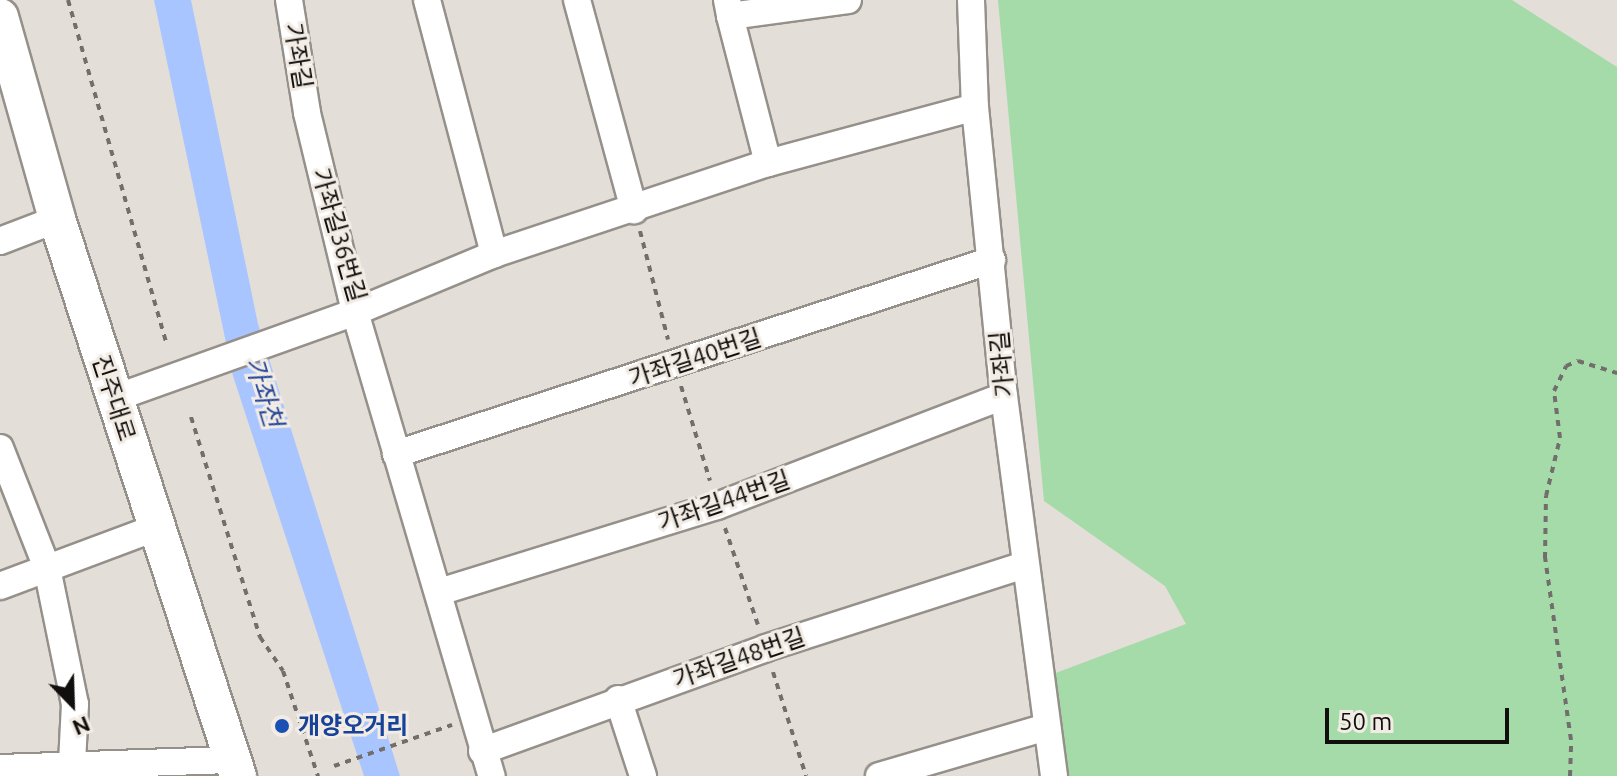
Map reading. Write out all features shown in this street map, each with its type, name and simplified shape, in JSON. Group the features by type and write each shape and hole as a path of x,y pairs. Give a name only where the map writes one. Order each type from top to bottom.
{"street":[{"name":"가좌길","path":"289,0 307,113"},
{"path":"427,0 494,254"},
{"path":"577,0 634,210"},
{"path":"768,163 728,8 848,0"},
{"name":"가좌길","path":"971,0 975,107 1004,396 1054,776"},
{"name":"진주대로","path":"0,17 57,219 155,528 236,768"},
{"name":"가좌길36번길","path":"307,113 355,312 494,254 768,163 975,107"},
{"path":"0,241 57,219"},
{"name":"가좌길40번길","path":"396,454 992,260"},
{"path":"115,398 355,312 439,592 482,751 492,776"},
{"name":"가좌길44번길","path":"439,592 717,506 1004,396"},
{"path":"0,448 47,568 75,704 72,763"},
{"path":"0,586 155,528"},
{"name":"가좌길48번길","path":"482,751 618,699 1025,565"},
{"path":"618,699 643,776"},
{"path":"879,776 1047,727"},
{"path":"0,768 72,763 236,768"}],"path":[{"path":"68,0 166,342"},
{"path":"1570,776 1568,714 1551,635 1545,558 1546,496 1560,438 1554,391 1566,366 1578,361 1617,373"},
{"path":"191,417 260,637 283,671 318,776"},
{"path":"334,766 473,718"}],"green space":[{"path":"998,0 1512,0 1617,67 1617,776 1056,776 1053,674 1186,624 1165,586 1044,501"}],"water":[{"name":"가좌천","path":"154,0 191,0 258,324 400,776 364,776 233,376"}],"place":[{"name":"개양오거리","path":"282,726"}]}
